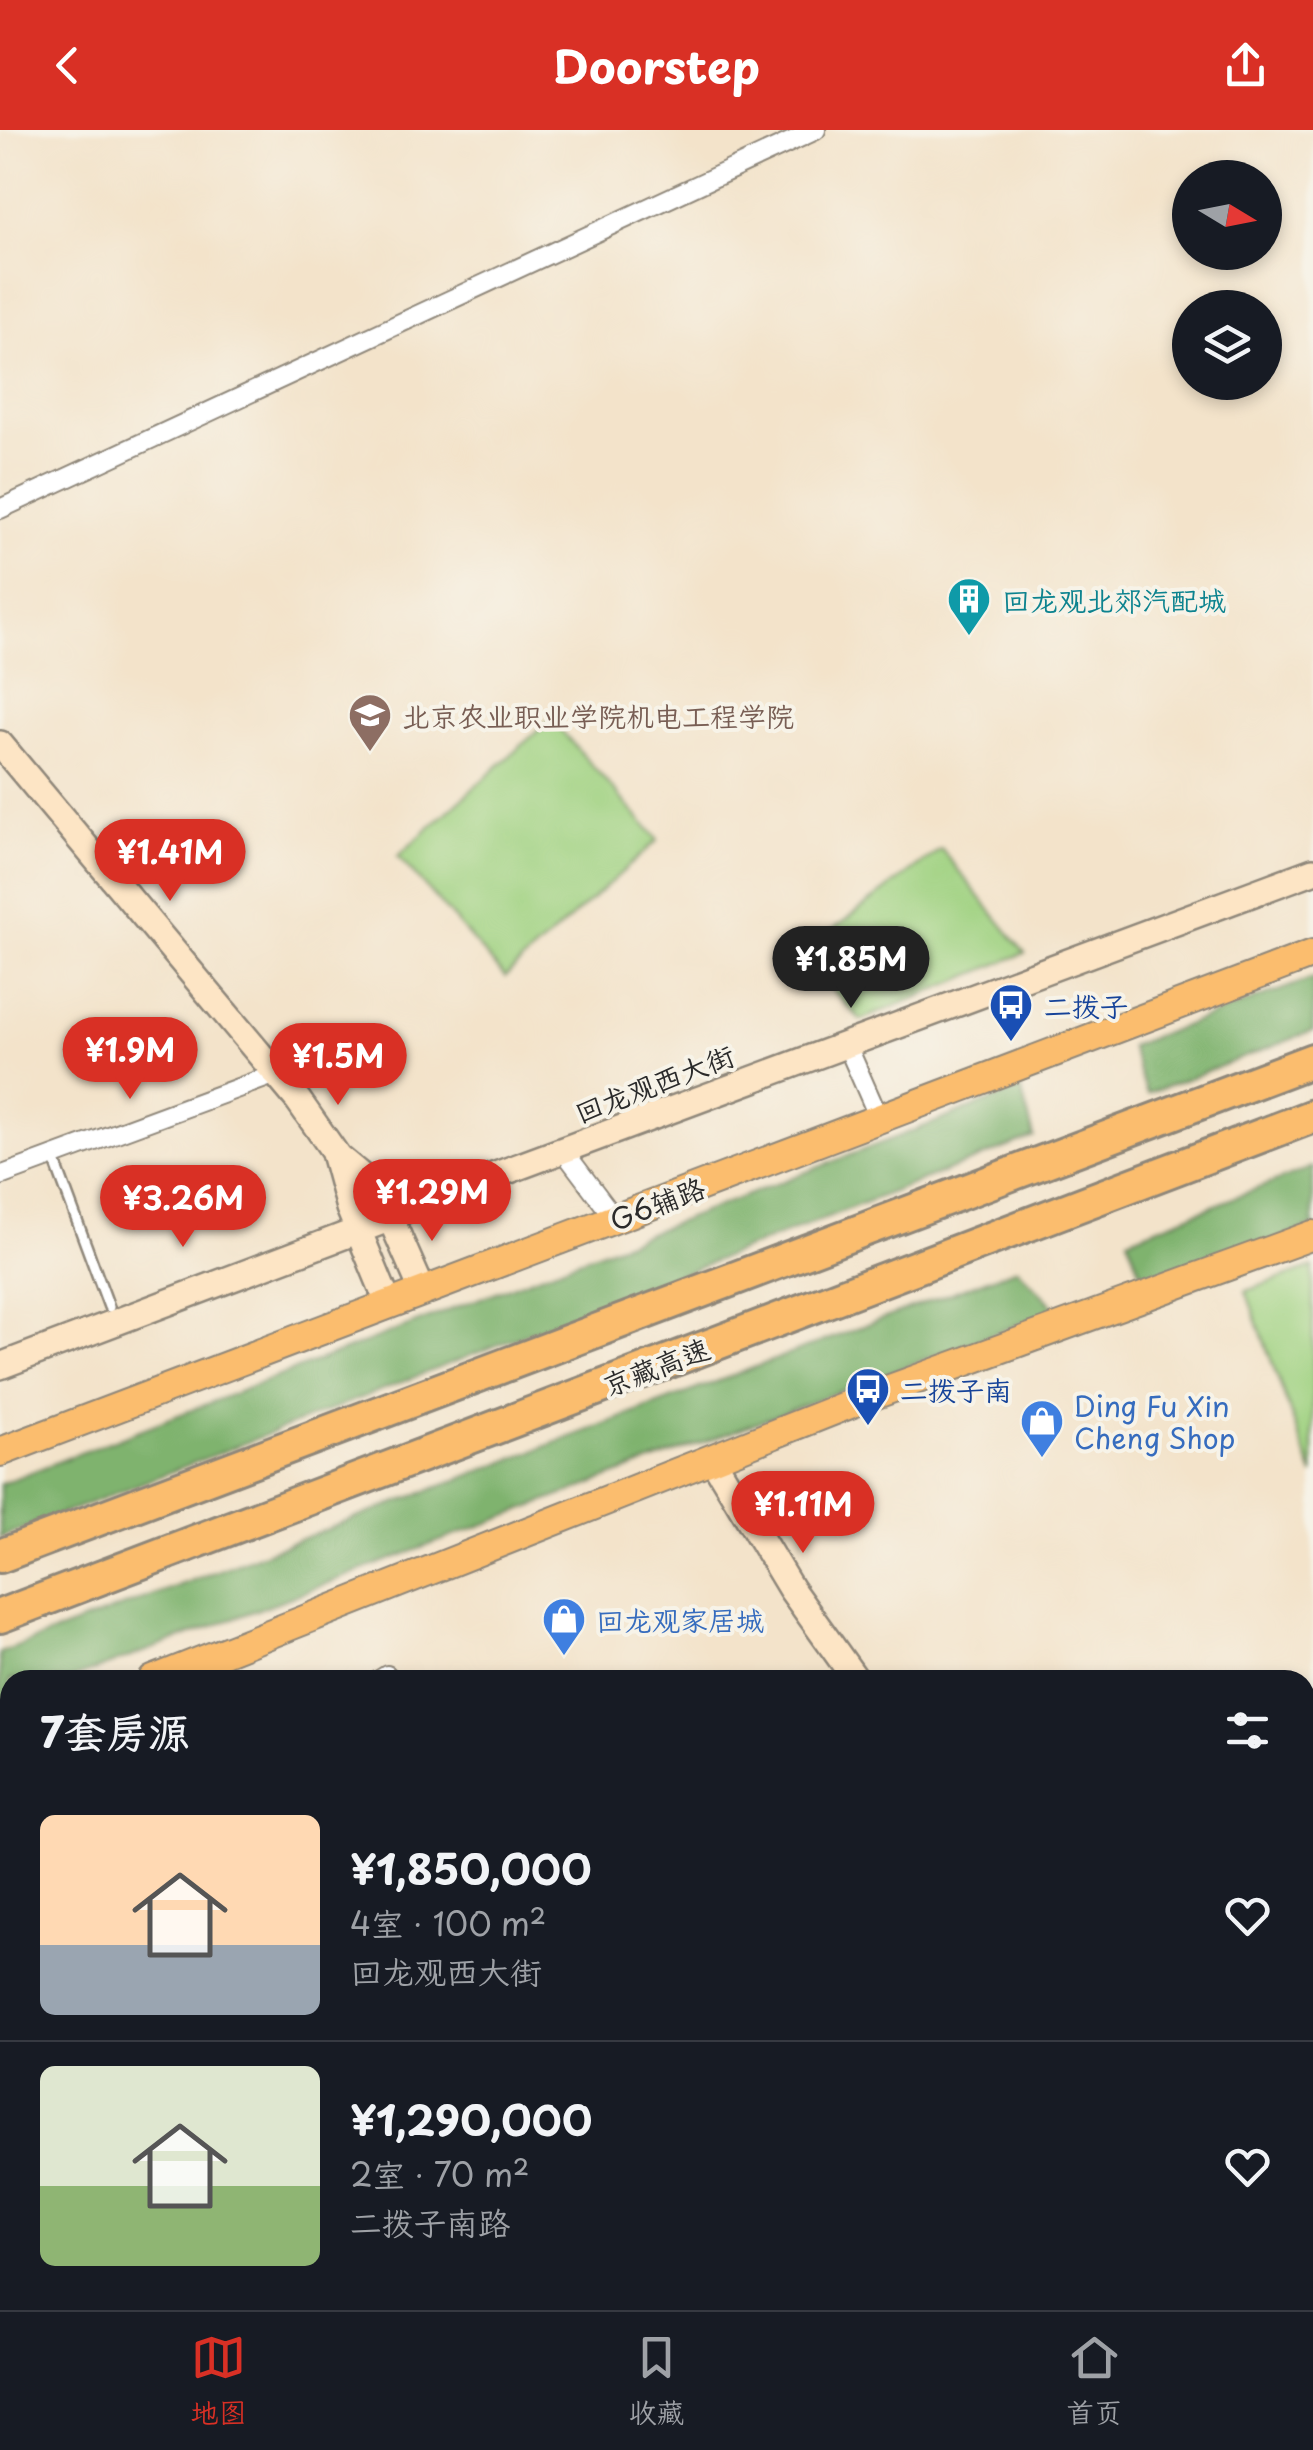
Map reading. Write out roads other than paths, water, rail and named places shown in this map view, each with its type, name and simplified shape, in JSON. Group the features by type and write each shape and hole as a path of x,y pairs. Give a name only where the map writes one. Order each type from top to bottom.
{"highway":[{"name":"京藏高速","path":"0,1556 1313,1060"},
{"name":"京藏高速","path":"0,1616 1313,1116"}],"main road":[{"name":"G6辅路","path":"0,1452 1313,954"},
{"path":"179,1670 712,1458 1313,1235"}],"street":[{"path":"0,509 816,130"},
{"path":"0,744 276,1074 332,1148 395,1209 422,1292"},
{"name":"回龙观西大街","path":"0,1348 563,1150 1313,871"},
{"path":"846,1042 879,1118"},
{"path":"0,1176 276,1074"},
{"path":"332,1148 355,1223 389,1305"},
{"path":"563,1150 615,1219"},
{"name":"回龙观西大街","path":"0,1366 355,1223"},
{"path":"712,1458 783,1576 849,1670"}],"lane":[{"path":"53,1156 109,1307"}],"place":[{"name":"回龙观北郊汽配城","path":"969,637"},
{"name":"北京农业职业学院机电工程学院","path":"370,753"},
{"name":"二拨子","path":"1011,1043"},
{"name":"二拨子南","path":"868,1427"},
{"name":"Ding Fu Xin Cheng Shop","path":"1042,1459"},
{"name":"回龙观家居城","path":"564,1657"}]}
